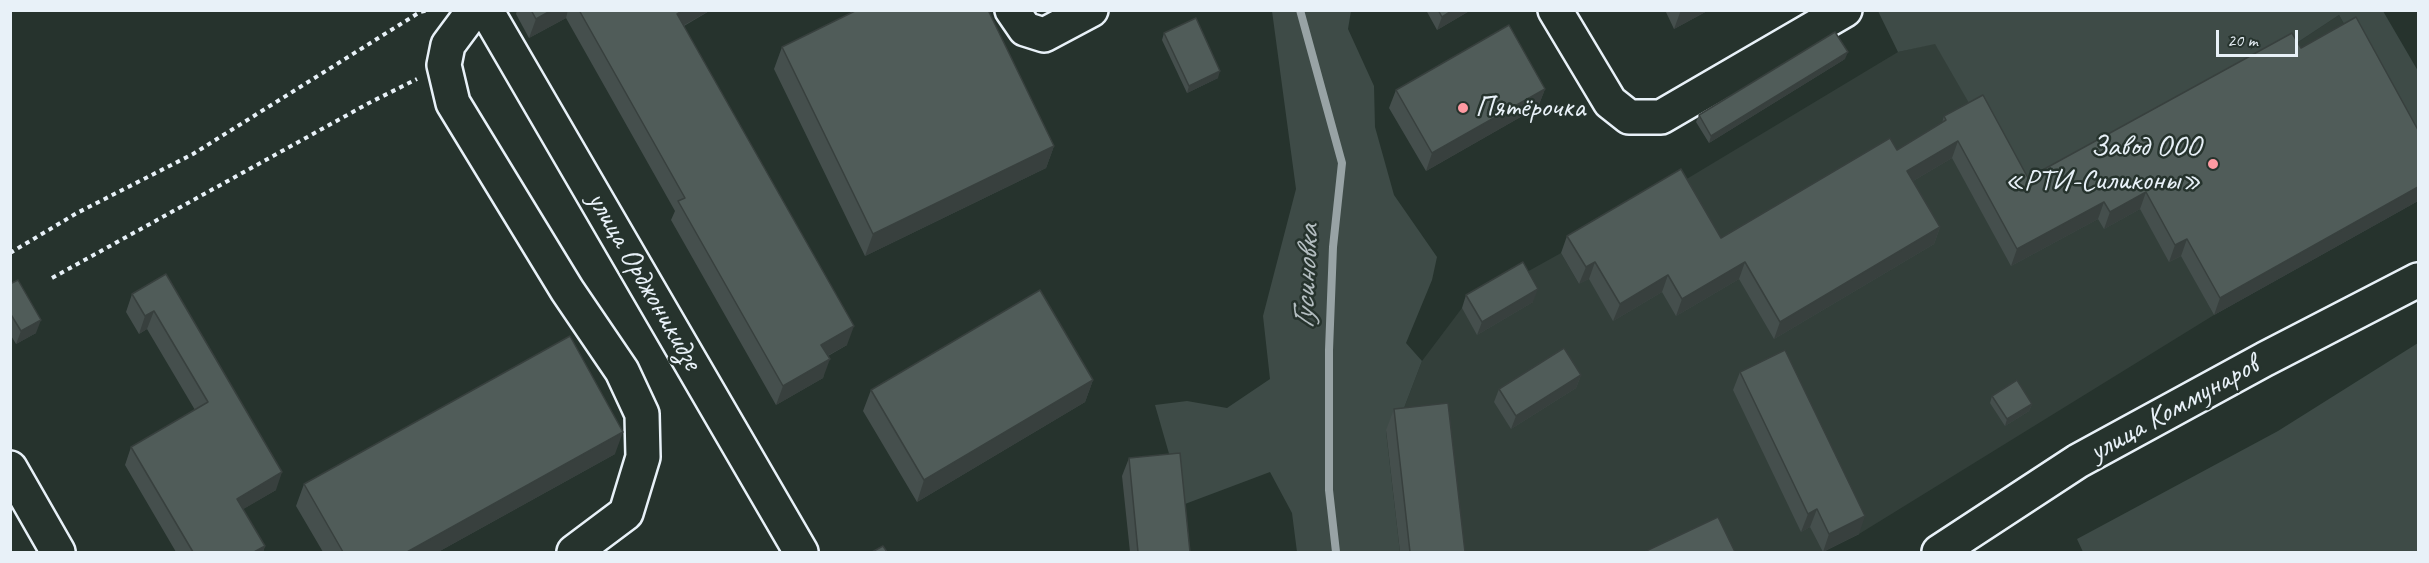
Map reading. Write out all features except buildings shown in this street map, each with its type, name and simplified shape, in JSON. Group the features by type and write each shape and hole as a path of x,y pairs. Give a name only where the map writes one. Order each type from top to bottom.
{"main road":[{"path":"474,10 447,45 444,65 453,103 567,290 622,371 642,414 643,457 626,513 574,552"},
{"name":"улица Орджоникидзе","path":"486,10 801,552"},
{"path":"1012,10 1026,29 1044,35 1091,10"},
{"path":"1555,10 1610,102 1629,117 1661,117 1845,10"},
{"name":"улица Коммунаров","path":"1940,552 2078,461 2265,359 2418,280"},
{"path":"10,468 58,552"}],"path":[{"path":"10,254 76,213 193,154 420,12 429,10"},
{"path":"52,278 369,103 444,65"}],"shaded area":[{"path":"1272,11 1351,11 1348,29 1374,86 1375,127 1394,195 1437,257 1432,280 1406,343 1422,361 1396,429 1386,431 1400,552 1297,552 1292,513 1270,472 1177,507 1174,471 1155,405 1187,401 1227,408 1270,379 1263,316 1296,189"},
{"path":"1878,11 2383,11 2418,71 2418,154 2339,15 2286,50 2022,195 1935,44 1898,52"},
{"path":"2339,15 2404,133 2195,280 2214,315 1859,534 1821,552 1400,552 1386,430 1396,429 1422,361 1462,308 1561,253 1579,284 1589,279 1675,186 1898,52 1935,43 1976,112 2286,50"},
{"path":"2418,343 2418,552 2083,552 2077,539 2278,431"}],"waterway":[{"name":"Гусиновка","path":"1300,10 1342,163 1333,247 1329,350 1329,490 1336,552"}],"place":[{"name":"Пятёрочка","path":"1463,108"},
{"name":"Завод ООО «РТИ-Силиконы»","path":"2213,164"}]}
